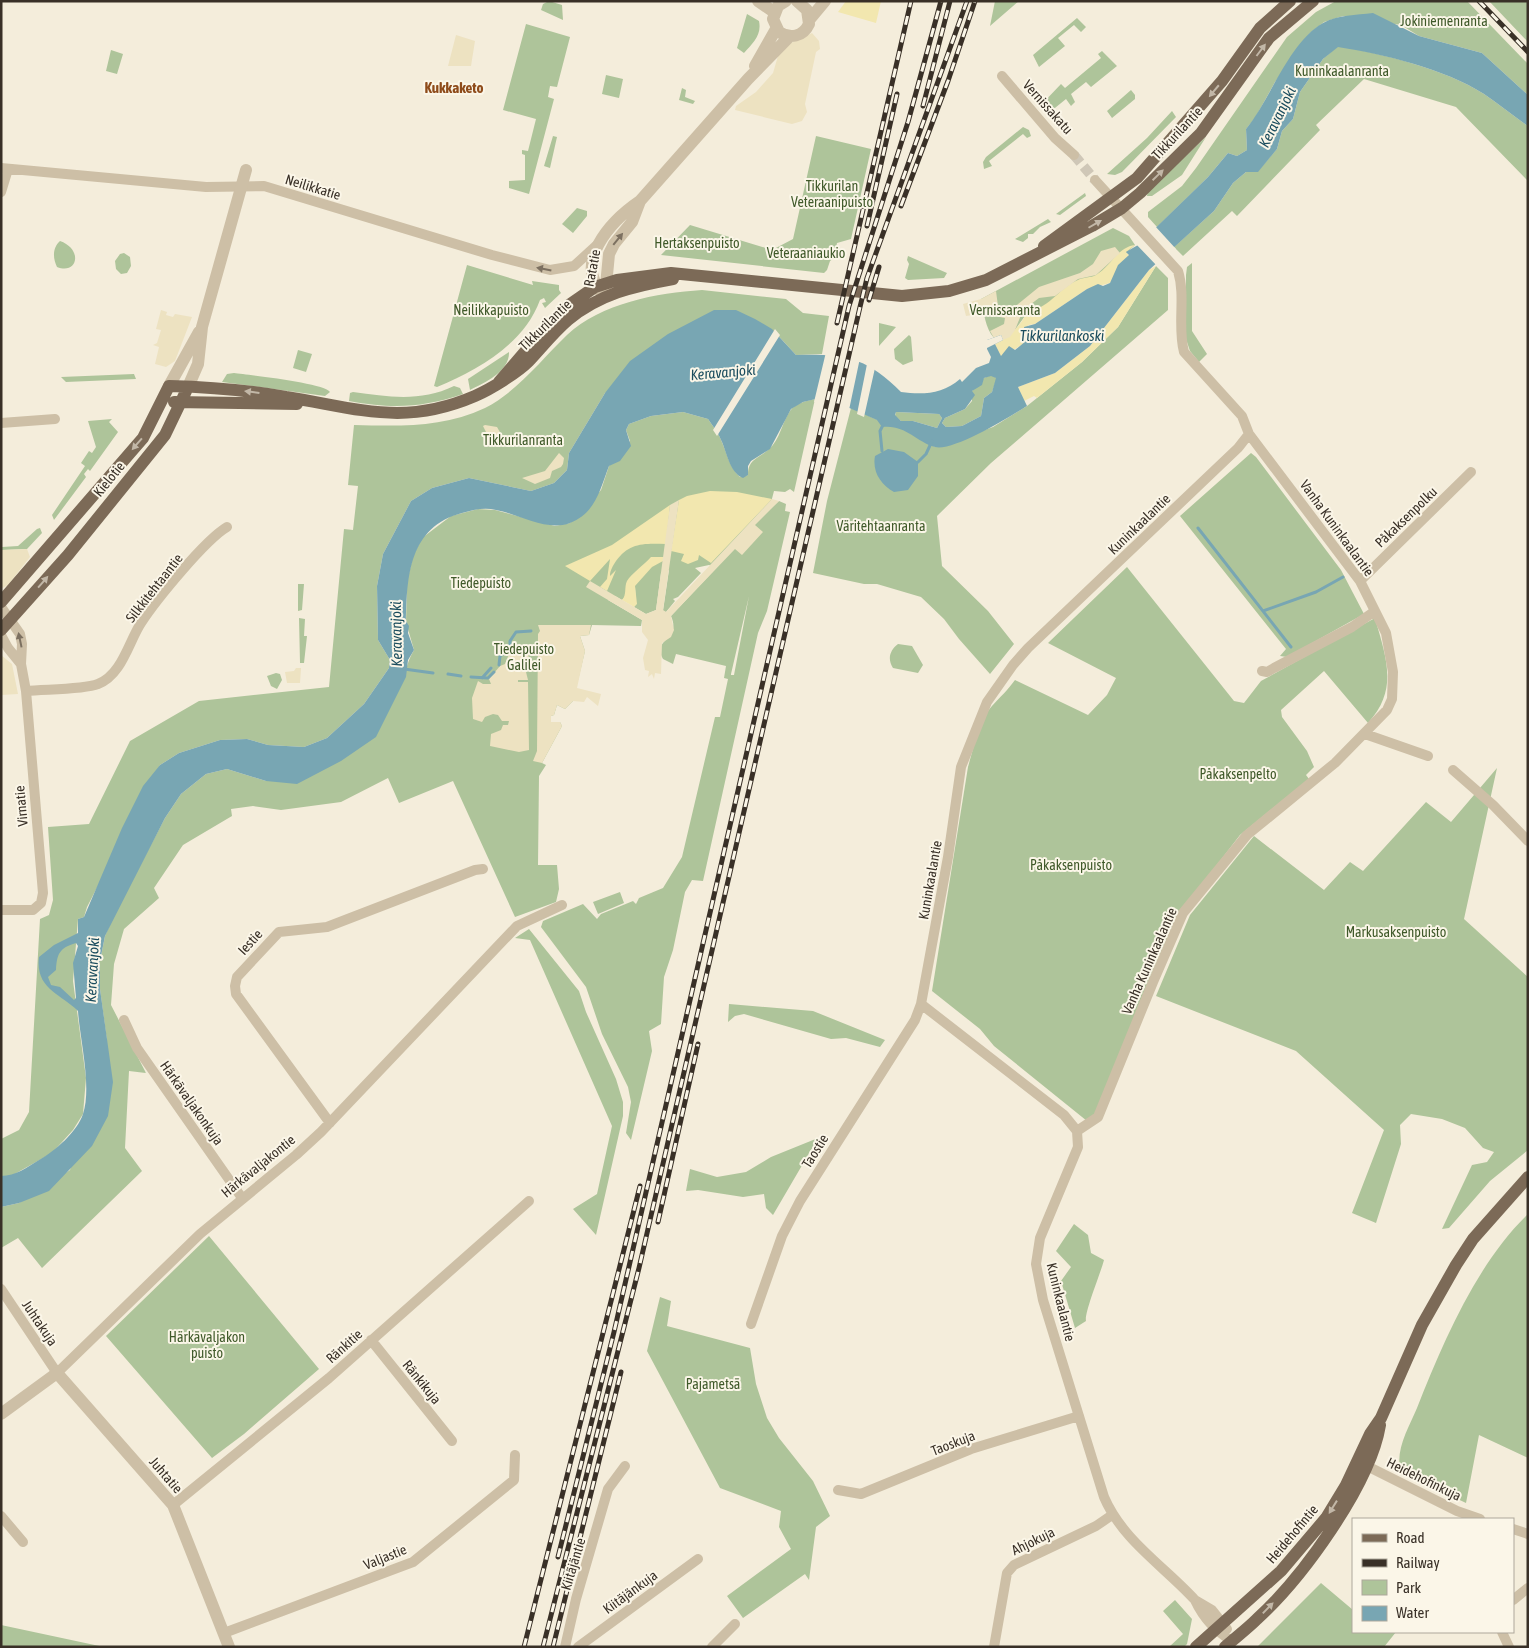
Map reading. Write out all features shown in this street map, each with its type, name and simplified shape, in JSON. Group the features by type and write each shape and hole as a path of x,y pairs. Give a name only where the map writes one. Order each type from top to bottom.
{"main road":[{"name":"Tikkurilantie","path":"608,282 653,274 702,275 888,296 915,296 968,287 1004,271 1036,252 1055,236 1112,198 1137,178 1222,81 1256,33 1290,1"},
{"name":"Tikkurilantie","path":"1036,252 1060,243 1122,208 1201,133 1270,38 1313,1"},
{"name":"Tikkurilantie","path":"169,386 263,393 317,404 387,414 427,412 476,396 527,363 567,320 600,291 702,275"},
{"name":"Kielotie","path":"1,602 143,438 169,386"},
{"name":"Kielotie","path":"1,630 68,555 165,435 188,387"},
{"name":"Tikkurilantie","path":"162,402 317,404"},
{"name":"Heidehofintie","path":"1229,1644 1258,1619 1299,1573 1341,1515 1362,1464 1370,1434 1381,1418 1422,1325 1456,1264 1473,1239 1528,1177"},
{"name":"Heidehofintie","path":"1196,1647 1282,1571 1304,1547 1362,1464"}],"street":[{"path":"758,1 774,12"},
{"path":"786,1 778,6 774,12 773,19 776,29 790,36"},
{"path":"810,19 825,1"},
{"path":"801,2 807,10 810,19"},
{"name":"Ratatie","path":"600,291 592,264 599,242 622,213 640,201 748,79 790,36 804,32 810,19"},
{"name":"Ratatie","path":"748,79 776,29"},
{"name":"Vernissakatu","path":"1002,76 1055,138 1074,155"},
{"path":"1,192 5,169"},
{"name":"Neilikkatie","path":"5,169 206,187 264,186 550,270 562,270 576,264 599,242"},
{"name":"Kielotie","path":"188,387 198,364 202,327 246,170"},
{"path":"1095,180 1172,263 1180,277 1181,342 1184,352 1242,416 1249,434"},
{"name":"Ratatie","path":"600,291 608,282 611,249 632,222 640,201"},
{"name":"Kielotie","path":"169,386 202,327"},
{"path":"1,423 56,420"},
{"name":"Vanha Kuninkaalantie","path":"1077,1131 1098,1117 1152,982 1183,913 1247,835 1335,763 1387,710 1393,685 1393,672 1386,633 1360,581 1249,434"},
{"name":"Kuninkaalantie","path":"921,1004 948,857 961,766 987,702 1013,665 1028,648 1238,448 1249,434"},
{"name":"Påkaksenpolku","path":"1360,581 1471,472"},
{"name":"Silkkitehtaantie","path":"26,691 93,685 104,680 128,652 138,627 152,609 194,558 219,531 227,527"},
{"name":"Virnatie","path":"1,607 20,634 22,644 21,664 26,691 43,893 41,903 33,910 1,910"},
{"path":"1262,672 1266,672 1352,627 1375,611"},
{"name":"Virnatie","path":"1,635 8,648 21,664"},
{"path":"1365,734 1428,756"},
{"path":"1453,770 1493,805 1528,841"},
{"name":"Iestie","path":"330,1123 236,994 237,977 279,932 327,927 475,870 483,869"},
{"name":"Härkävaljakontie","path":"1,1414 57,1373 200,1234 296,1156 330,1123 519,924 562,904"},
{"path":"921,1004 1064,1115 1077,1131"},
{"name":"Taostie","path":"751,1324 782,1236 800,1201 915,1020 921,1004"},
{"name":"Härkävaljakonkuja","path":"124,1020 137,1048 242,1198"},
{"name":"Kuninkaalantie","path":"1077,1131 1078,1146 1040,1238 1036,1264 1043,1300 1104,1497 1112,1514 1124,1532 1196,1600 1206,1605 1229,1644"},
{"name":"Ränkitie","path":"172,1505 329,1378 529,1201"},
{"name":"Juhtakuja","path":"1,1289 57,1373"},
{"name":"Ränkikuja","path":"371,1340 452,1441"},
{"name":"Juhtatie","path":"57,1373 172,1505 229,1647"},
{"name":"Taoskuja","path":"838,1490 861,1494 971,1449 1079,1416"},
{"name":"Valjastie","path":"224,1633 413,1562 514,1480 515,1455"},
{"name":"Heidehofinkuja","path":"1362,1464 1454,1515 1474,1518"},
{"name":"Kiitäjäntie","path":"565,1647 576,1599 608,1489 625,1466"},
{"name":"Ahjokuja","path":"994,1647 1005,1578 1010,1569 1014,1565 1100,1524 1112,1514"},
{"path":"1,1516 23,1542"},
{"path":"1514,1529 1528,1534"},
{"name":"Kiitäjänkuja","path":"578,1647 698,1559"},
{"path":"1514,1599 1528,1588"},
{"path":"712,1647 735,1624"},
{"path":"1503,1633 1510,1647"}],"green space":[{"path":"549,1 562,5 563,20 541,10 543,4"},
{"path":"995,1 1019,1 990,26"},
{"name":"Jokiniemenranta","path":"1336,1 1467,1 1528,64 1528,95 1482,53 1419,36 1401,25 1343,16 1324,22 1310,33 1275,82 1255,118 1246,129 1247,150 1237,156 1228,153 1208,177 1157,227 1148,217 1148,212 1182,186 1287,37 1316,12"},
{"path":"1489,1 1528,1 1528,42"},
{"path":"747,14 759,21 760,26 758,35 744,53 737,48"},
{"path":"1077,18 1086,27 1081,32 1074,25 1058,38 1065,46 1039,67 1033,55"},
{"path":"526,24 570,37 557,87 550,86 548,97 554,99 529,194 509,188 509,181 525,180 525,155 522,154 522,150 528,151 536,119 503,110"},
{"name":"Kuninkaalanranta","path":"1338,46 1394,58 1433,70 1468,85 1490,98 1528,126 1528,181 1456,107 1364,79 1316,125 1320,130 1237,216 1232,211 1183,256 1174,247 1214,211 1233,183 1246,172 1258,171 1277,149 1282,131 1293,119 1300,92 1323,59"},
{"path":"111,50 123,54 117,74 106,71"},
{"path":"1102,51 1117,66 1091,87 1086,82 1071,94 1075,102 1071,106 1066,99 1050,112 1041,105 1061,84 1065,88 1101,58 1098,54"},
{"path":"606,75 623,79 619,98 602,94"},
{"path":"682,88 686,90 685,97 695,101 693,104 679,100"},
{"path":"1131,90 1135,95 1135,99 1112,118 1107,111"},
{"path":"1172,111 1176,117 1122,172 1115,175 1107,174 1147,138"},
{"path":"1023,127 1029,130 1031,136 1027,138 1023,134 989,161 992,166 984,169 983,162 986,157"},
{"path":"553,136 557,137 550,168 544,166"},
{"path":"816,136 871,149 851,239 837,243 834,258 830,261 824,273 661,255 690,225 766,248 774,249 793,239"},
{"path":"1206,137 1182,175 1152,196 1147,196 1148,191"},
{"path":"1085,193 1086,196 1060,215 1056,214"},
{"path":"577,208 587,211 587,216 573,233 562,224"},
{"path":"1048,219 1051,222 1040,227 1033,234 1028,234 1028,238 1023,242 1015,239"},
{"name":"Vernissaranta","path":"1113,228 1129,236 1135,245 1096,281 1025,316 1010,337 1001,335 994,338 987,325 981,299"},
{"path":"60,241 67,245 75,255 73,264 64,269 57,267 54,257 54,250"},
{"path":"124,253 130,257 131,266 127,273 121,274 116,269 115,261 120,254"},
{"path":"908,256 947,273 944,278 908,280 905,278 909,264"},
{"path":"1192,263 1192,331 1207,354 1199,362 1190,351 1186,339 1186,275 1187,267"},
{"name":"Neilikkapuisto","path":"467,265 533,285 532,281 559,285 561,293 545,308 542,303 546,302 544,298 540,300 533,316 523,330 498,354 483,364 437,387 434,386"},
{"name":"Väritehtaanranta","path":"1156,266 1168,278 1168,310 991,463 937,516 942,566 988,611 1014,644 990,674 944,619 921,597 877,584 864,584 813,573 827,501 851,408 891,426 907,430 935,447 993,427 1027,406 1082,362 1118,327"},
{"name":"Tikkurilanranta","path":"702,290 786,299 803,313 829,316 822,354 796,355 774,331 605,393 569,453 567,470 554,483 531,491 469,478 432,488 411,501 383,554 377,586 378,640 390,660 389,668 364,704 327,738 304,747 268,745 247,739 220,740 179,753 160,765 87,907 84,917 78,919 73,981 86,1078 83,1114 73,1130 52,1153 11,1176 1,1176 1,1139 19,1130 29,1112 40,919 49,915 53,900 48,827 89,824 130,741 199,701 329,687 344,529 353,530 358,486 348,485 354,425 388,426 421,424 469,415 485,408 508,393 567,335 596,315 613,307 648,297"},
{"path":"879,323 896,327 879,346"},
{"path":"909,335 911,337 913,361 903,365 895,359 894,349"},
{"path":"298,350 312,354 306,372 293,368"},
{"path":"509,352 505,365 496,376 470,390 468,379"},
{"path":"234,373 302,383 330,392 325,396 222,382 227,374"},
{"path":"134,374 136,379 66,382 61,377"},
{"path":"991,375 997,378 992,392 984,398 981,416 962,426 946,427 942,423 945,418 965,409 972,401 972,391 984,378"},
{"path":"454,386 460,388 463,394 434,402 407,406 349,401 350,393 353,392 405,397 429,394"},
{"path":"815,399 794,492 790,489 785,492 774,491 769,510 779,501 786,504 785,511 790,512 767,611 758,633 703,881 692,880 685,892 673,950 664,977 661,1024 649,1031 652,1051 631,1140 626,1133 631,1102 628,1087 602,1034 586,987 541,927 543,921 583,904 597,919 601,914 633,901 636,904 639,898 663,888 682,857 715,717 720,717 728,679 724,678 726,666 676,654 673,664 663,659 660,652 663,643 673,630 671,616 717,567 709,565 695,568 701,573 678,597 673,599 675,601 666,612 663,611 669,570 661,573 656,610 646,614 634,607 636,604 635,587 622,600 615,596 608,600 642,620 641,626 592,625 589,635 580,636 585,651 573,701 565,709 557,705 554,715 551,716 551,722 560,722 562,726 542,763 546,765 539,776 538,865 557,865 559,889 556,902 515,917 453,781 399,803 388,778 341,802 281,810 253,806 231,809 232,816 183,845 154,888 159,898 124,929 114,964 111,1005 146,1073 129,1071 125,1148 142,1171 42,1268 18,1238 1,1248 1,1207 19,1203 70,1170 107,1041 100,989 100,961 105,936 116,911 165,818 181,794 206,774 227,769 266,781 398,691 414,650 406,622 407,582 413,556 422,538 451,516 478,509 495,510 555,526 570,523 601,490 609,466 630,441 626,430 629,424 651,416 683,412 708,419 720,437 733,469 740,477 748,475 752,462 776,441 792,408","holes":["749,596 734,675 731,674"]},
{"path":"896,412 939,414 942,418 937,428 913,421 901,421 895,416"},
{"path":"112,419 109,422 118,432 90,471 88,469 84,474 86,477 54,520 52,515 85,466 81,463 89,451 92,453 96,447 88,421"},
{"path":"1251,453 1256,457 1341,570 1364,614 1287,657 1280,656 1286,649 1180,516"},
{"path":"40,528 42,533 27,549 2,550 2,547 18,546"},
{"name":"Påkaksenpuisto","path":"1127,567 1234,701 1244,703 1261,681 1375,618 1386,660 1387,685 1384,698 1378,710 1368,723 1324,671 1281,710 1282,717 1307,751 1314,767 1306,775 1309,779 1240,835 1193,896 1096,1115 1087,1121 994,1046 980,1029 932,991 968,767 977,735 984,719 992,706 1015,680 1088,715 1107,695 1116,678 1048,643"},
{"path":"298,584 304,584 302,610 298,611"},
{"path":"299,618 305,619 304,636 307,636 304,663 300,663"},
{"path":"898,644 912,646 923,665 918,673 893,668 890,655"},
{"path":"276,673 280,674 282,680 277,689 271,686 267,676"},
{"name":"Markusaksenpuisto","path":"1497,768 1464,919 1528,977 1528,1150 1490,1181 1449,1228 1442,1229 1472,1165 1487,1162 1494,1152 1483,1148 1465,1128 1442,1119 1411,1114 1400,1125 1401,1144 1376,1223 1352,1213 1384,1130 1296,1051 1156,996 1190,915 1254,836 1324,890 1350,862 1363,871 1426,802 1451,822"},
{"path":"620,892 624,903 598,914 593,902"},
{"path":"529,929 579,991 586,1012 616,1079 623,1102 623,1116 596,1235 573,1209 597,1194 612,1126 530,940 515,938"},
{"path":"729,1004 813,1011 885,1040 880,1047 846,1038 831,1039 744,1014 735,1016 728,1022"},
{"path":"818,1138 773,1215 766,1208 764,1194 743,1197 698,1190 686,1191 690,1169 717,1177 746,1172 771,1157"},
{"path":"1528,1214 1528,1458 1479,1435 1466,1503 1407,1475 1400,1469 1400,1453 1407,1430 1438,1357 1463,1305 1493,1256"},
{"path":"1074,1224 1088,1235 1091,1253 1104,1260 1090,1301 1086,1321 1075,1328 1061,1281 1071,1267 1056,1251"},
{"name":"Härkävaljakon puisto","path":"209,1236 319,1369 244,1434 212,1458 106,1336"},
{"name":"Pajametsä","path":"660,1297 671,1301 667,1326 750,1348 756,1384 767,1418 779,1438 813,1481 830,1516 816,1527 809,1580 805,1574 743,1618 727,1596 791,1549 779,1527 781,1511 720,1488 647,1351"},
{"path":"1321,1583 1352,1609 1352,1633 1395,1633 1384,1647 1257,1647"},
{"path":"1175,1600 1192,1619 1187,1644 1184,1647 1169,1647 1183,1634 1163,1611"},
{"path":"1,1625 104,1647 1,1647"}],"sand":[{"path":"846,1 881,1 876,23 838,12"},
{"path":"1135,245 1126,252 1129,255 1110,283 1087,289 1035,324 1028,325 1027,342 1001,357 995,344 1016,329 1025,316 1020,315 1023,311 1039,308 1071,284 1080,279 1096,275 1124,249"},
{"path":"1156,266 1118,327 1082,362 1037,398 1034,396 1024,401 1018,387 1055,373 1090,346 1149,270"},
{"path":"710,491 737,492 772,499 711,563 699,555 698,560 688,564 681,561 684,554 671,551 679,500 687,496"},
{"path":"670,505 666,544 644,544 631,547 621,555 612,568 610,576 616,570 607,591 600,587 607,579 610,559 590,581 565,566 612,545"},
{"path":"651,557 663,557 663,561 652,567 635,586 637,604 634,607 622,600 626,583"}],"shaded area":[{"path":"812,33 819,41 820,49 816,52 805,104 807,112 802,121 792,124 735,110 736,106 756,92 773,73 778,56 787,45"},
{"path":"456,35 475,41 471,66 448,66"},
{"path":"1115,247 1120,253 1096,275 1078,279 1055,296 1039,298 1023,310 1010,337 1003,340 1001,335 994,338 990,331 1004,324 1005,318 1000,317 998,311 966,316 963,304 981,299 996,291 998,306 1005,310 1012,309 1039,287 1080,273 1093,264 1101,251"},
{"path":"161,310 167,312 166,315 173,317 175,314 192,317 175,361 166,367 155,364 159,347 153,345 157,343 161,330 156,329"},
{"path":"483,426 497,427 505,441 493,446"},
{"path":"559,453 564,458 563,464 552,471 550,478 535,484 522,478 545,471"},
{"path":"772,499 779,501 755,525 763,532 742,555 735,549 671,616 674,630 671,637 662,643 661,674 655,673 654,679 652,674 648,677 649,671 645,670 643,658 648,640 642,632 642,620 586,587 590,581 646,614 656,610 670,505 679,500 663,610 666,612"},
{"path":"27,549 30,557 8,585 1,589 1,550"},
{"path":"538,625 591,625 589,635 580,636 585,651 577,688 601,694 598,706 587,697 584,702 573,701 565,709 557,705 554,715 551,716 551,722 560,722 562,726 542,763 533,761 537,751 538,634 540,631"},
{"path":"523,647 528,647 529,663 526,672 528,680 518,680 518,682 528,682 529,750 519,752 490,746 491,734 501,730 503,725 508,725 509,721 502,721 498,715 493,714 485,717 482,722 473,719 472,698 478,681 483,684 491,684 489,679 500,666 505,664 509,654 520,653"},
{"path":"1,655 12,664 18,694 1,695"},
{"path":"296,668 301,668 300,683 287,683 285,672 294,671"}],"water":[{"path":"1373,13 1419,36 1482,53 1528,95 1528,126 1484,94 1451,77 1394,58 1338,47 1323,59 1300,92 1293,119 1282,131 1277,149 1258,172 1246,172 1233,183 1214,211 1149,270 1090,346 1055,373 1018,387 1027,406 982,432 955,444 935,447 904,430 882,427 877,420 824,397 803,402 791,409 770,449 751,461 748,466 748,475 743,478 731,467 720,437 708,419 683,412 651,416 629,424 626,430 631,446 620,461 609,466 600,492 591,507 579,519 561,525 542,524 505,512 483,509 462,513 444,520 431,529 421,541 414,555 410,571 406,621 409,626 408,633 414,650 408,660 406,677 376,737 341,761 297,784 266,781 227,769 206,774 181,794 165,818 105,936 100,961 100,989 113,1082 108,1116 92,1146 49,1191 19,1203 1,1207 1,1176 21,1171 58,1146 76,1128 83,1114 85,1103 85,1063 78,1011 45,984 39,968 39,957 54,945 78,933 78,919 84,917 122,828 143,786 160,765 179,753 220,740 247,739 268,745 304,747 327,738 364,704 389,668 390,660 378,640 377,586 383,554 411,501 432,488 469,478 531,491 554,483 567,470 569,453 605,393 630,361 668,334 714,310 736,310 755,319 772,329 796,355 828,355 854,360 877,371 901,392 932,392 947,388 960,379 962,382 976,368 989,363 991,357 987,349 987,340 1001,335 1003,340 995,344 1001,356 1009,346 1015,350 1026,341 1024,327 1035,324 1087,289 1098,284 1103,286 1110,283 1118,265 1129,255 1126,252 1138,245 1208,177 1228,153 1237,156 1247,150 1246,129 1290,57 1311,32 1323,23 1335,18","holes":["991,376 996,378 992,392 984,398 981,416 962,426 946,427 942,423 945,418 965,409 975,395 972,391 982,385 984,378","896,412 939,414 942,418 937,428 913,421 901,421 895,415","76,943 78,946 73,963 76,998 74,1000 60,987 51,985 48,977 56,970 58,956 66,947"]},
{"path":"888,449 904,452 918,462 918,476 908,490 894,492 881,482 876,473 875,456"}],"pier":[{"path":"1155,226 1176,249 1158,267 1135,243"},
{"path":"775,329 780,335 717,436 713,430"},
{"path":"1001,335 1003,340 987,348 987,340"},
{"path":"826,352 860,358 849,410 824,400 814,402"},
{"path":"867,364 875,368 864,417 857,414"}],"waterway":[{"path":"882,451 880,431 883,425"},
{"path":"918,462 926,454 932,441"},
{"path":"1198,528 1291,647"},
{"path":"1263,611 1316,592 1343,577"},
{"path":"499,665 500,656 510,649 510,641 516,632 531,631"},
{"path":"482,678 491,668"},
{"name":"Keravanjoki","path":"404,669 433,673"},
{"path":"471,677 488,678 494,672"},
{"path":"448,674 461,676"}],"tunnel":[{"path":"1074,155 1095,180"}],"railway":[{"path":"837,323 911,1"},
{"path":"558,1557 614,1332 849,306 908,122 941,1"},
{"path":"923,106 950,1"},
{"path":"543,1647 639,1268 867,278 967,1"},
{"path":"901,206 948,81 975,1"},
{"path":"1479,1 1528,52"},
{"path":"867,226 897,94"},
{"path":"869,300 879,267"},
{"path":"658,1222 698,1044"},
{"path":"524,1647 640,1186"},
{"path":"553,1647 621,1372"}],"district":[{"name":"Kukkaketo","path":"454,87"}],"park label":[{"name":"Tikkurilan Veteraanipuisto","path":"832,194"},
{"name":"Hertaksenpuisto","path":"697,243"},
{"name":"Veteraaniaukio","path":"806,253"},
{"name":"Tiedepuisto","path":"481,583"},
{"name":"Tiedepuisto Galilei","path":"524,658"},
{"name":"Påkaksenpelto","path":"1238,774"}],"water label":[{"name":"Tikkurilankoski","path":"1062,335"}]}
